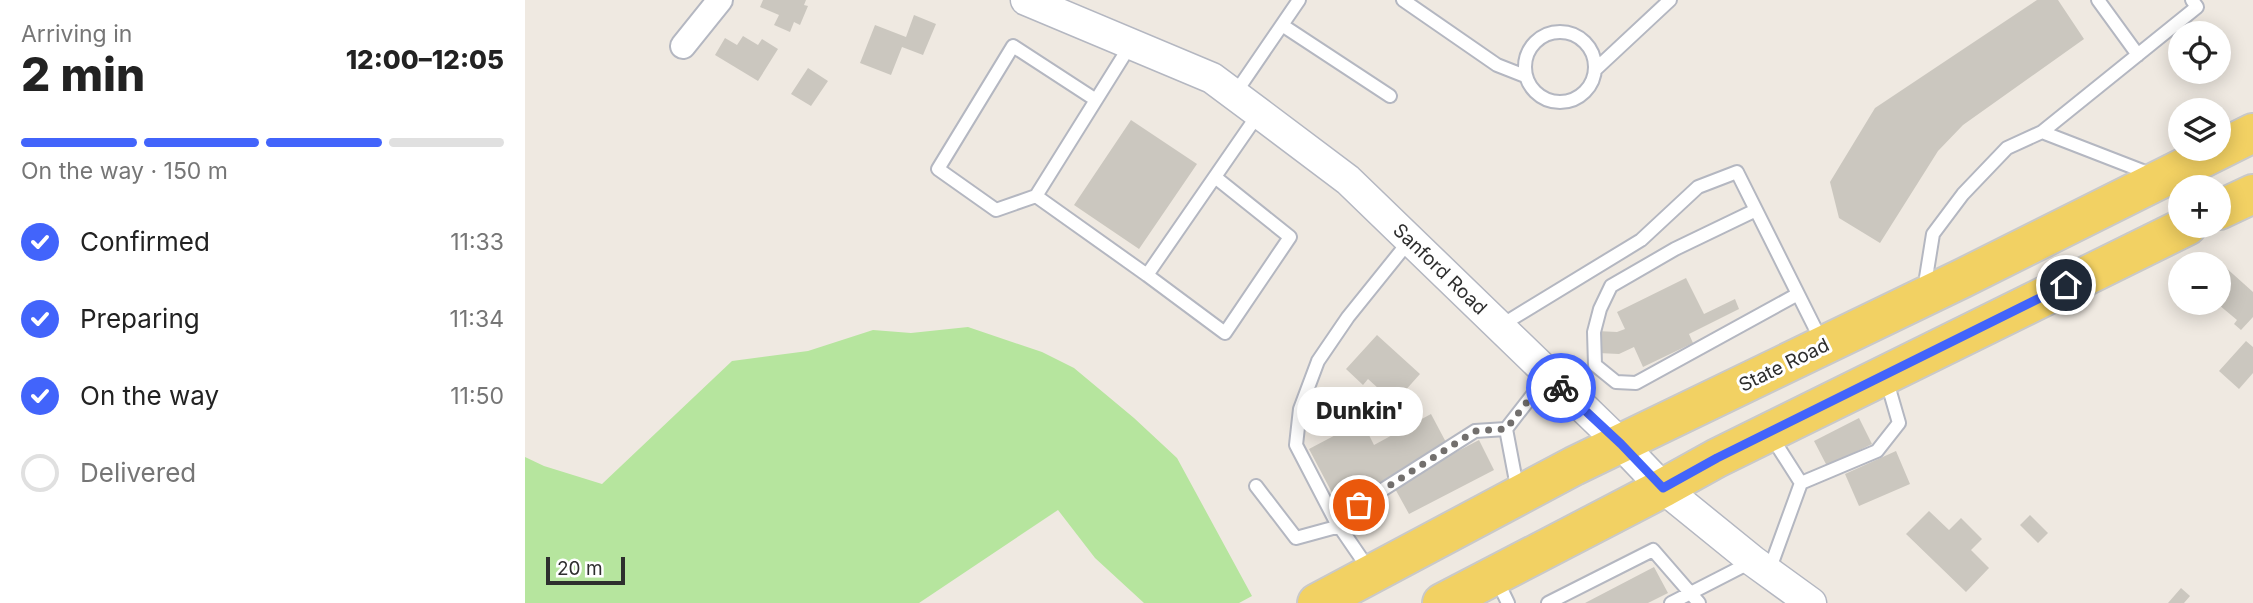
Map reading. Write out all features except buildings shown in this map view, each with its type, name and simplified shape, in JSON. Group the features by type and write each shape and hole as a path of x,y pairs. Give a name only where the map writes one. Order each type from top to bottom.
{"main road":[{"name":"State Road","path":"1317,603 1621,444 2253,133"},
{"path":"2231,204 2253,194"},
{"path":"1442,603 1501,589 1663,488 1769,432 2168,235"}],"street":[{"path":"683,46 720,0"},
{"name":"Sanford Road","path":"1025,0 1212,78 1348,180 1663,488 1761,567 1811,603"}],"lane":[{"path":"1234,95 1299,0"},
{"path":"1403,0 1497,65 1525,76"},
{"path":"1596,69 1670,0"},
{"path":"2098,0 2138,55"},
{"path":"1924,297 1933,234 1963,194 2007,148 2042,132 2196,7 2192,0"},
{"path":"1282,25 1389,96"},
{"path":"1557,32 1577,36 1592,49 1596,69 1590,88 1574,101 1553,103 1536,94 1525,76 1526,56 1538,39 1557,32"},
{"path":"1096,100 1013,46 938,169 996,209 1036,196 1096,100 1131,44"},
{"path":"1147,275 1259,113"},
{"path":"2042,132 2162,178"},
{"path":"1499,327 1641,240 1698,187 1737,172 1824,345"},
{"path":"1036,196 1225,333 1290,237 1215,177"},
{"path":"1756,210 1675,249 1611,286 1600,309 1594,332 1595,365 1616,382 1636,383 1798,294"},
{"path":"1371,574 1337,523 1296,445 1300,409 1318,361 1347,317 1410,240"},
{"path":"1256,486 1296,538 1337,523 1475,431 1506,429 1548,375"},
{"path":"1671,603 1695,598 1761,567 1801,483 1877,451 1899,423 1885,375"},
{"path":"1506,429 1519,496"},
{"path":"1769,432 1801,483"},
{"path":"1548,603 1653,550 1695,598"}],"green space":[{"path":"968,327 1042,352 1074,368 1177,458 1252,596 1239,603 1144,603 1095,558 1058,510 919,603 525,603 525,457 544,466 602,484 732,361 808,351 873,330 911,333"}],"way so far":[{"path":"1359,505 1475,431 1506,429 1548,375 1561,388"}],"place":[{"name":"Dunkin'","path":"1359,505"}],"route":[{"path":"1561,388 1663,488 1717,458 2066,285"}]}
